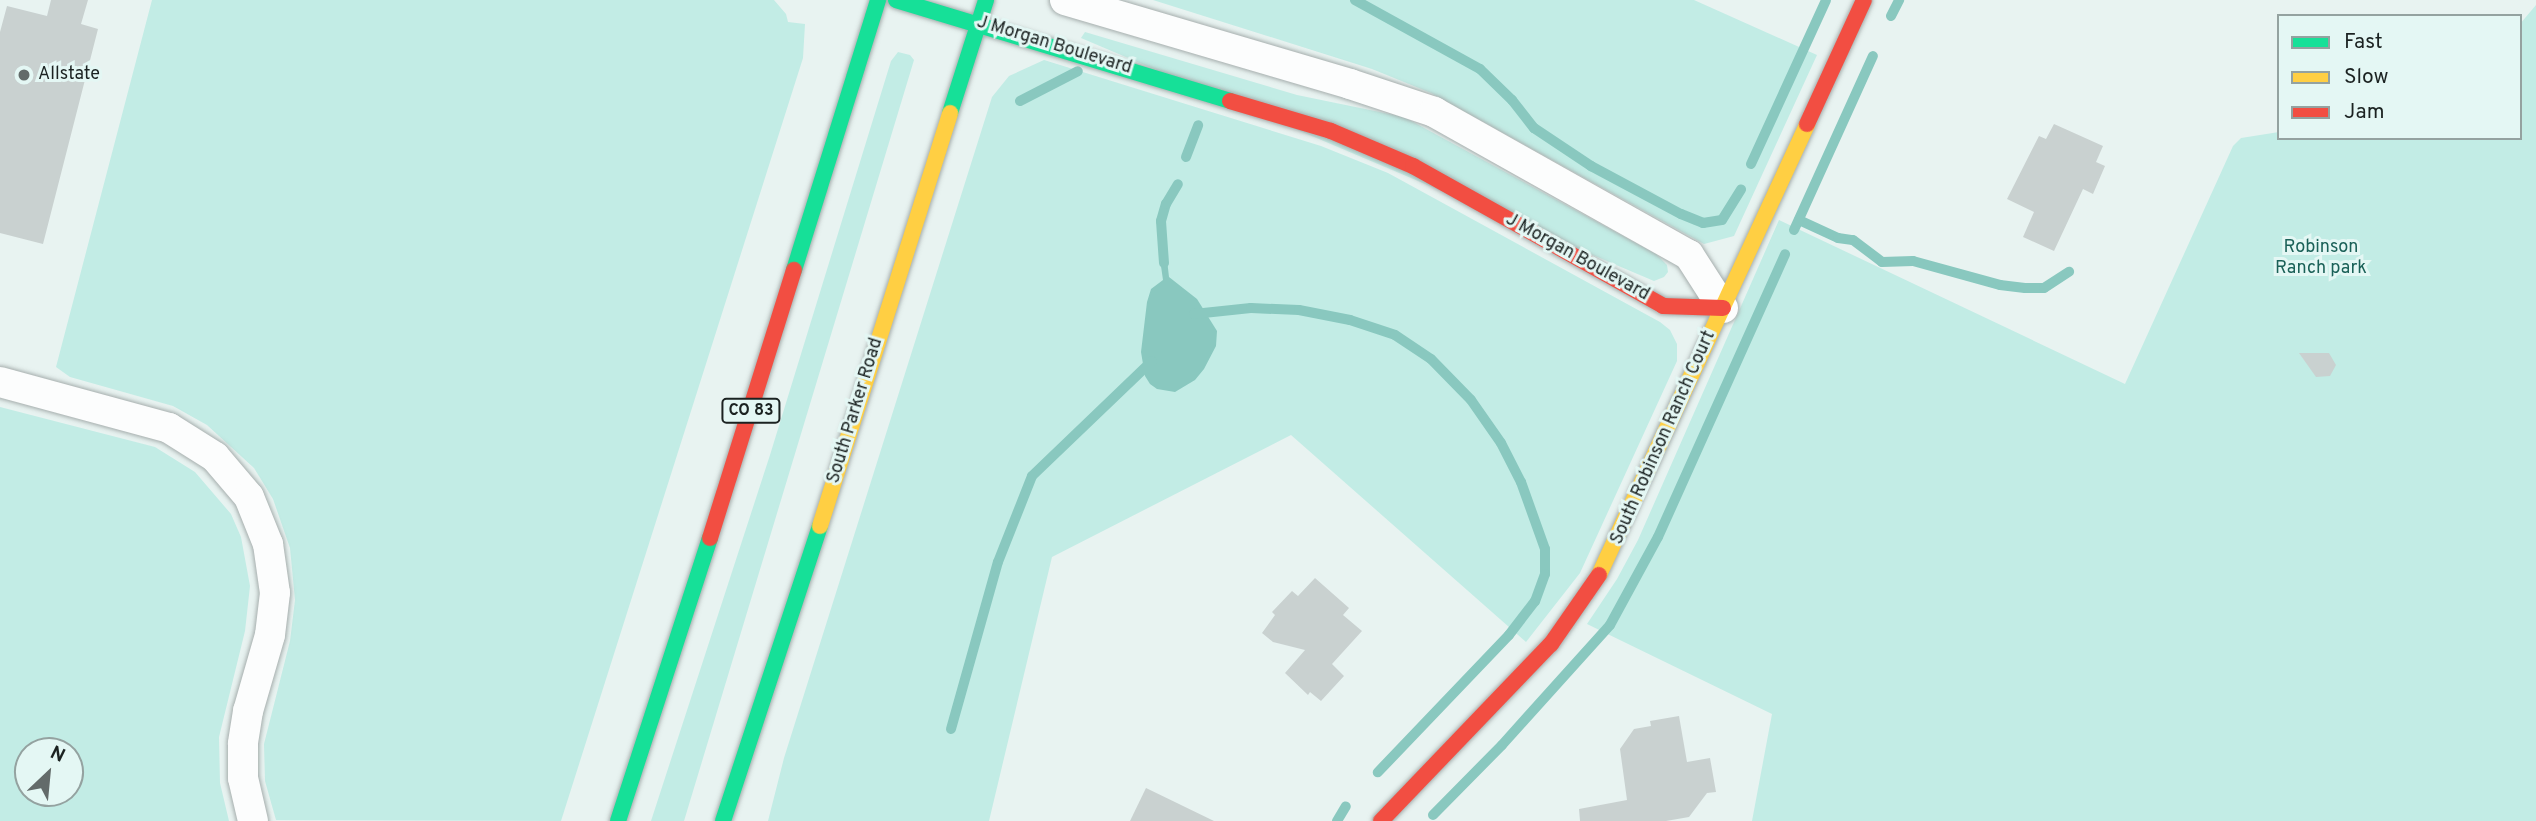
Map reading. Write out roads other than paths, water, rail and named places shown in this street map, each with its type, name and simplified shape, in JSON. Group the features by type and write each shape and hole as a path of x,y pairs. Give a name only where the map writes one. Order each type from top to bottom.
{"main road":[{"name":"CO 83","path":"618,821 755,397 878,0"},
{"name":"J Morgan Boulevard","path":"896,0 1331,131 1384,152 1444,183 1663,306 1723,308"},
{"name":"South Parker Road","path":"723,821 808,564 986,0"},
{"name":"South Robinson Ranch Court","path":"1381,821 1552,644 1596,582 1864,0"}],"street":[{"path":"1065,0 1360,87 1434,112 1689,254 1723,308"},
{"path":"0,382 169,428 215,457 249,497 268,544 275,593 270,635 248,710 243,744 243,778 253,821"}],"water":[{"path":"1166,251 1169,277 1197,299 1217,331 1216,346 1204,369 1195,380 1175,392 1157,389 1150,384 1145,376 1141,352 1147,302 1151,289 1163,280 1159,252"}],"waterway":[{"path":"1355,0 1480,69 1512,100 1534,128 1591,166 1681,214 1703,223 1722,220 1741,189"},
{"path":"1751,164 1826,0"},
{"path":"1891,16 1899,0"},
{"path":"1794,230 1873,56"},
{"path":"1020,101 1078,71"},
{"path":"1186,157 1198,125"},
{"path":"1164,263 1161,221 1166,204 1178,184"},
{"path":"1799,220 1838,238 1853,240 1882,262 1913,261 2000,285 2044,288 2069,272"},
{"path":"1433,815 1502,745 1610,625 1658,537 1785,254"},
{"path":"1194,314 1251,308 1299,310 1350,320 1395,335 1431,359 1471,400 1501,443 1521,482 1545,549 1545,574 1535,601 1509,635 1378,772"},
{"path":"951,729 998,562 1032,476 1152,361"},
{"path":"1337,821 1346,806"}],"place":[{"name":"Allstate","path":"24,75"}],"park label":[{"name":"Robinson Ranch park","path":"2321,259"}]}
